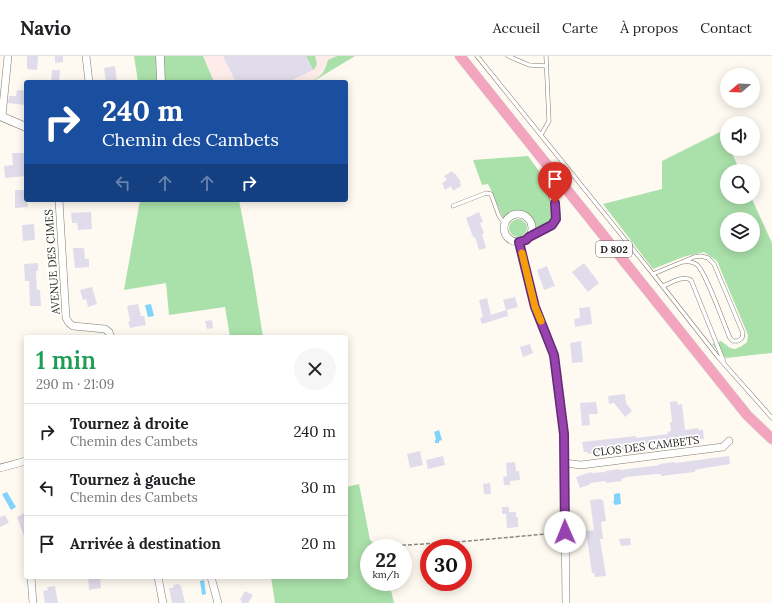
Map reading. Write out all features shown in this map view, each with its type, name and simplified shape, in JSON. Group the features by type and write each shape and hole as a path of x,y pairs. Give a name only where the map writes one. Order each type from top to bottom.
{"main road":[{"name":"D 802","path":"460,56 747,415 772,439"}],"street":[{"path":"8,56 1,116 24,126"},
{"path":"86,56 89,80"},
{"path":"160,56 161,80"},
{"path":"529,237 532,233 532,228 529,219 525,216 515,215 505,224 504,228 507,237 510,240 519,242 526,240 552,225 556,219 555,203 552,195"},
{"name":"AVENUE DES CIMES","path":"59,202 66,318 73,326 105,329 111,335"},
{"path":"519,242 535,307 554,355 564,434 566,603"},
{"name":"CLOS DES CAMBETS","path":"564,463 581,465 723,448 729,441"},
{"path":"0,468 24,462"},
{"path":"31,579 33,603"},
{"path":"158,579 162,603"},
{"path":"212,579 218,603"}],"lane":[{"path":"477,56 725,365 772,418"},
{"path":"508,56 529,65 546,66"},
{"path":"541,135 549,121 546,56"},
{"path":"453,206 486,193 491,194 499,216 505,224"},
{"path":"653,274 694,257 701,256 708,258 714,264 742,332 742,338 738,341 733,341 730,338 705,275 697,264 688,261 683,262"},
{"path":"663,286 682,279 687,278 691,280 725,365"}],"path":[{"path":"412,545 565,532"}],"shaded area":[{"path":"203,56 355,56 315,80 213,80"}],"green space":[{"path":"134,56 203,56 213,80 138,80"},
{"path":"306,56 315,56 317,64 313,70"},
{"path":"337,56 355,56 314,80 322,74 328,60"},
{"path":"720,132 720,156 733,156 737,164 720,164 720,204 754,204 758,212 720,212 720,252 760,252 760,217 772,243 772,353 726,358 712,344 721,341 730,348 735,349 747,342 748,335 717,261 704,252 683,257 653,269 603,204 662,189 662,161"},
{"path":"528,156 555,193 551,194 554,211 551,224 535,231 531,219 523,211 514,212 503,218 488,184 482,185 473,160"},
{"path":"140,202 239,202 263,335 230,335 225,307 169,315 166,283 124,290"},
{"path":"518,219 524,222 527,228 524,234 518,237 512,234 509,228 512,222"},
{"path":"359,484 370,539 360,539 360,591 391,591 394,603 275,603 271,579 348,579 348,487"}],"water":[{"path":"151,304 154,316 148,317 145,305"},
{"path":"439,430 442,440 439,441 439,443 435,443 436,439 434,432"},
{"path":"7,492 16,507 11,510 2,494"},
{"path":"620,493 621,504 615,505 613,502 614,494"},
{"path":"204,580 206,594 202,595 200,581"}],"building":[{"path":"27,56 38,56 37,70 27,69"},
{"path":"55,56 63,56 63,62 55,63"},
{"path":"223,56 306,56 313,70 292,80 235,80"},
{"path":"115,66 117,80 106,80 104,68"},
{"path":"52,70 60,70 59,80 51,80"},
{"path":"17,90 24,91 24,105 8,103 9,96 16,96"},
{"path":"12,153 24,153 24,176 5,178 4,166 13,165"},
{"path":"452,171 461,182 461,186 453,191 451,186 445,190 442,183 447,180 444,176"},
{"path":"15,190 24,190 24,202 27,202 28,207 15,208"},
{"path":"91,212 92,229 78,230 77,223 72,223 71,213"},
{"path":"479,212 483,222 480,223 484,233 482,234 486,248 479,250 466,218"},
{"path":"34,224 35,240 23,241 22,225"},
{"path":"73,248 84,248 85,259 89,259 89,267 75,268"},
{"path":"38,263 38,271 36,271 37,290 40,290 41,306 30,306 29,281 25,281 24,264"},
{"path":"584,263 599,283 588,292 572,272"},
{"path":"547,266 555,286 544,290 537,270"},
{"path":"92,287 97,304 88,307 86,299 83,300 80,290"},
{"path":"515,297 518,307 507,310 508,316 482,324 480,318 483,317 479,300 487,298 491,315 506,310 503,300"},
{"path":"138,304 141,316 144,316 146,325 130,328 127,306"},
{"path":"590,307 592,324 575,327 574,319 580,318 579,308"},
{"path":"212,320 213,328 207,329 205,321"},
{"path":"581,341 583,362 572,363 570,343"},
{"path":"530,344 533,353 523,357 520,347"},
{"path":"625,394 626,403 632,411 625,417 614,403 609,404 608,396"},
{"path":"677,401 678,405 682,404 685,430 698,428 699,430 703,430 704,439 673,444 672,442 634,446 634,448 618,450 618,448 588,454 587,452 584,452 582,442 668,434 667,432 671,431 670,422 672,422 670,402"},
{"path":"596,402 598,414 589,414 590,425 582,426 580,403"},
{"path":"420,451 423,465 410,468 407,454"},
{"path":"443,456 445,465 428,469 426,460"},
{"path":"729,456 730,464 699,469 695,470 695,472 661,476 661,474 657,474 625,477 621,479 622,481 590,483 591,484 580,488 576,477 591,472 605,472"},
{"path":"515,462 516,471 519,471 520,480 510,481 510,485 504,485 503,477 507,476 506,463"},
{"path":"490,483 491,494 484,494 483,484"},
{"path":"590,500 603,500 606,521 601,522 603,539 600,539 606,576 595,577 594,573 592,573 586,531 594,530"},
{"path":"502,507 509,507 509,512 516,512 516,517 518,517 518,527 507,528 506,514 502,514"},
{"path":"24,513 24,536 17,517"},
{"path":"5,515 9,523 0,527 0,517"},
{"path":"630,538 631,545 621,546 619,539"},
{"path":"88,579 100,579 101,588 89,590"},
{"path":"178,584 181,586 185,603 172,603 169,588 173,588 174,585"},
{"path":"55,586 58,603 45,603 43,591 48,590 47,587"},
{"path":"245,591 253,595 248,603 241,603 242,601 240,600"}],"slow traffic":[{"path":"522,253 535,307 541,321"}],"route":[{"path":"555,203 556,219 552,225 526,240 519,242 535,307 554,355 564,434 565,532"}]}
